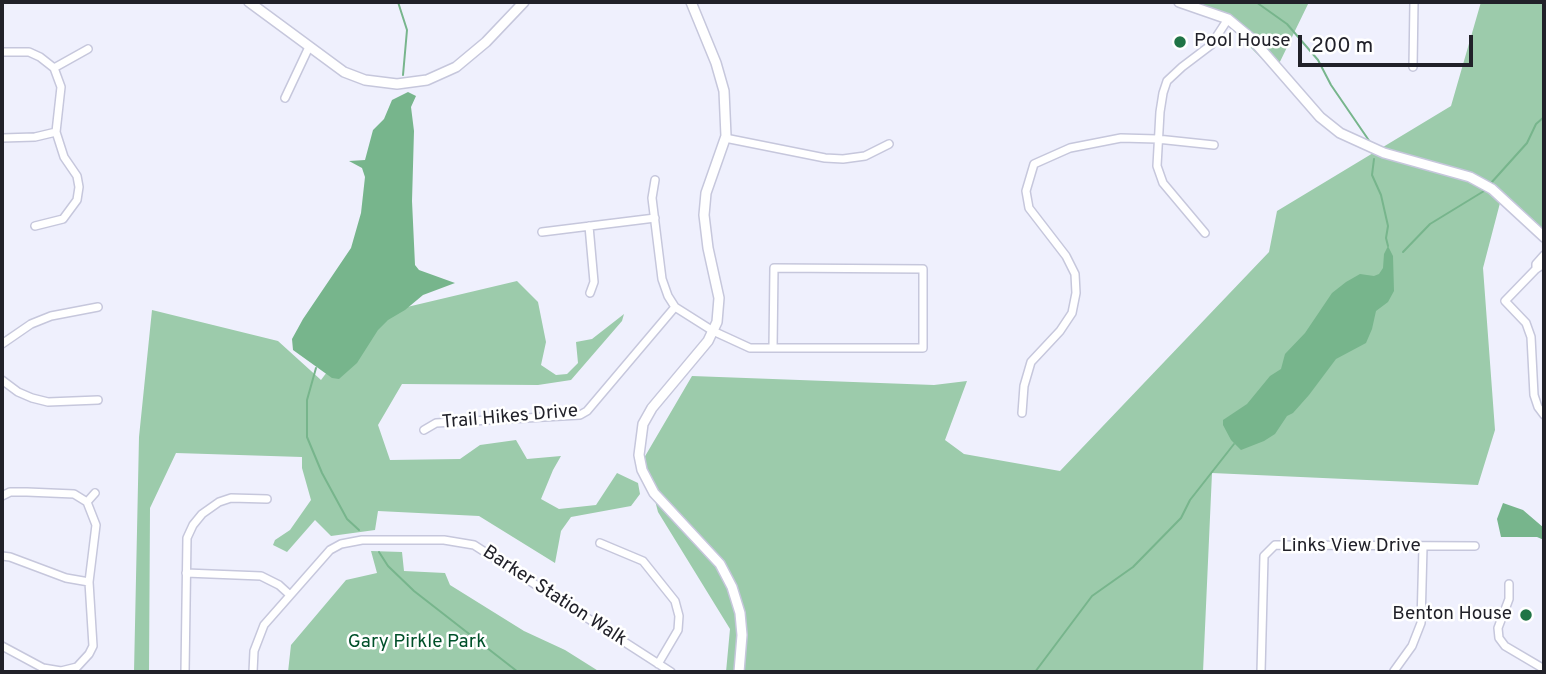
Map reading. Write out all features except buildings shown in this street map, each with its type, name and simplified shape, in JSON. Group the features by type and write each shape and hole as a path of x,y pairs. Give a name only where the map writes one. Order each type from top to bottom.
{"street":[{"path":"249,2 344,72 365,80 397,84 427,80 449,72 470,57 524,2"},
{"path":"691,2 716,63 724,91 725,138 706,193 704,215 719,298 713,331 652,408 643,424 639,455 642,470 654,493 720,565 732,587 743,635 739,672"},
{"path":"1178,2 1220,14 1228,19 1252,39 1320,117 1339,132 1384,153 1470,177 1492,189 1544,237"},
{"path":"1413,67 1414,2"},
{"path":"1205,233 1163,183 1157,166 1157,139 1167,81 1182,66 1211,45 1228,19"},
{"path":"285,98 309,47"},
{"path":"54,68 88,49"},
{"path":"2,52 29,52 40,57 54,68 61,87 56,132 64,157 77,176 77,200 63,219 35,226"},
{"path":"2,138 35,137 56,132"},
{"path":"725,138 834,159 865,156 889,144"},
{"path":"1022,413 1024,386 1031,362 1060,331 1072,313 1076,293 1074,274 1066,256 1029,208 1026,191 1034,164 1070,148 1121,138 1213,145"},
{"path":"655,180 652,198 662,279 675,307 713,331 750,348 773,348 923,348 923,269 774,268 773,348"},
{"path":"542,232 655,218"},
{"path":"589,226 594,282 590,293"},
{"path":"1535,269 1544,256"},
{"path":"1544,264 1535,269 1505,301 1526,323 1531,337 1534,395 1544,415"},
{"path":"2,344 30,324 51,316 98,307"},
{"name":"Trail Hikes Drive","path":"424,430 436,423 580,415 587,411 675,307"},
{"path":"2,380 18,392 48,402 98,400"},
{"path":"2,496 10,492 74,494 87,502 96,525 89,582 93,646 78,669 61,671 43,668 2,646"},
{"path":"87,502 95,493"},
{"path":"185,672 187,538 202,514 219,502 231,498 267,499"},
{"name":"Barker Station Walk","path":"253,672 254,651 264,625 330,550 356,540 444,540 466,542 508,566 671,672"},
{"path":"600,542 643,561 675,601 679,616 678,630 658,664"},
{"name":"Links View Drive","path":"1261,672 1264,556 1275,545 1475,546"},
{"path":"1394,671 1412,646 1421,623 1423,547"},
{"path":"2,556 66,578 89,582"},
{"path":"186,573 261,576 279,585 290,595"},
{"path":"1509,584 1509,599 1498,628 1499,638 1505,646 1544,669"}],"green space":[{"path":"1144,2 1309,2 1275,72 1218,15 1176,3"},
{"path":"1481,2 1544,2 1544,244 1500,203 1483,268 1495,430 1478,485 1212,473 1203,672 726,672 730,629 658,512 644,458 692,376 934,385 967,381 945,440 964,454 1060,471 1269,252 1277,211 1451,106"},
{"path":"517,281 538,302 546,342 541,365 556,375 567,374 578,363 576,342 592,339 624,314 622,321 571,380 538,385 402,384 378,425 390,460 460,459 480,445 516,440 527,459 561,456 541,499 559,509 596,505 617,473 638,483 640,494 631,506 571,517 561,531 555,563 479,516 378,511 375,530 331,536 315,520 287,552 273,545 275,540 290,530 311,500 302,468 302,457 176,453 150,508 149,672 134,672 139,437 152,310 278,341 321,380 369,316"},
{"name":"Gary Pirkle Park","path":"371,551 402,552 404,571 445,573 450,585 524,631 565,650 600,672 288,672 291,645 346,580 377,573"}],"shaded area":[{"path":"408,92 416,96 411,107 414,131 412,201 415,265 419,270 455,283 423,295 388,320 378,330 357,363 339,379 332,378 293,350 292,339 351,248 361,213 365,177 362,168 349,161 365,160 373,130 384,119 392,100"},
{"path":"1388,246 1393,256 1394,291 1388,302 1376,311 1366,343 1336,359 1275,434 1241,450 1231,440 1223,420 1247,404 1270,376 1281,369 1285,354 1305,333 1332,293 1360,274 1379,274"},
{"path":"1503,503 1523,510 1544,528 1544,540 1537,537 1501,537 1497,519"}],"waterway":[{"path":"398,2 407,30 403,75"},
{"path":"1256,2 1287,24 1318,60 1331,85 1370,142"},
{"path":"1491,183 1527,143 1536,124 1544,117"},
{"path":"1374,159 1372,175 1381,195 1388,226 1388,246"},
{"path":"1403,252 1430,224 1484,191"},
{"path":"316,368 307,400 307,437 322,473 347,519 359,530"},
{"path":"1035,672 1092,596 1133,567 1181,518 1190,500 1234,444"},
{"path":"379,552 388,566 414,591 518,672"}],"place":[{"name":"Pool House","path":"1180,42"},
{"name":"Benton House","path":"1526,615"}]}
